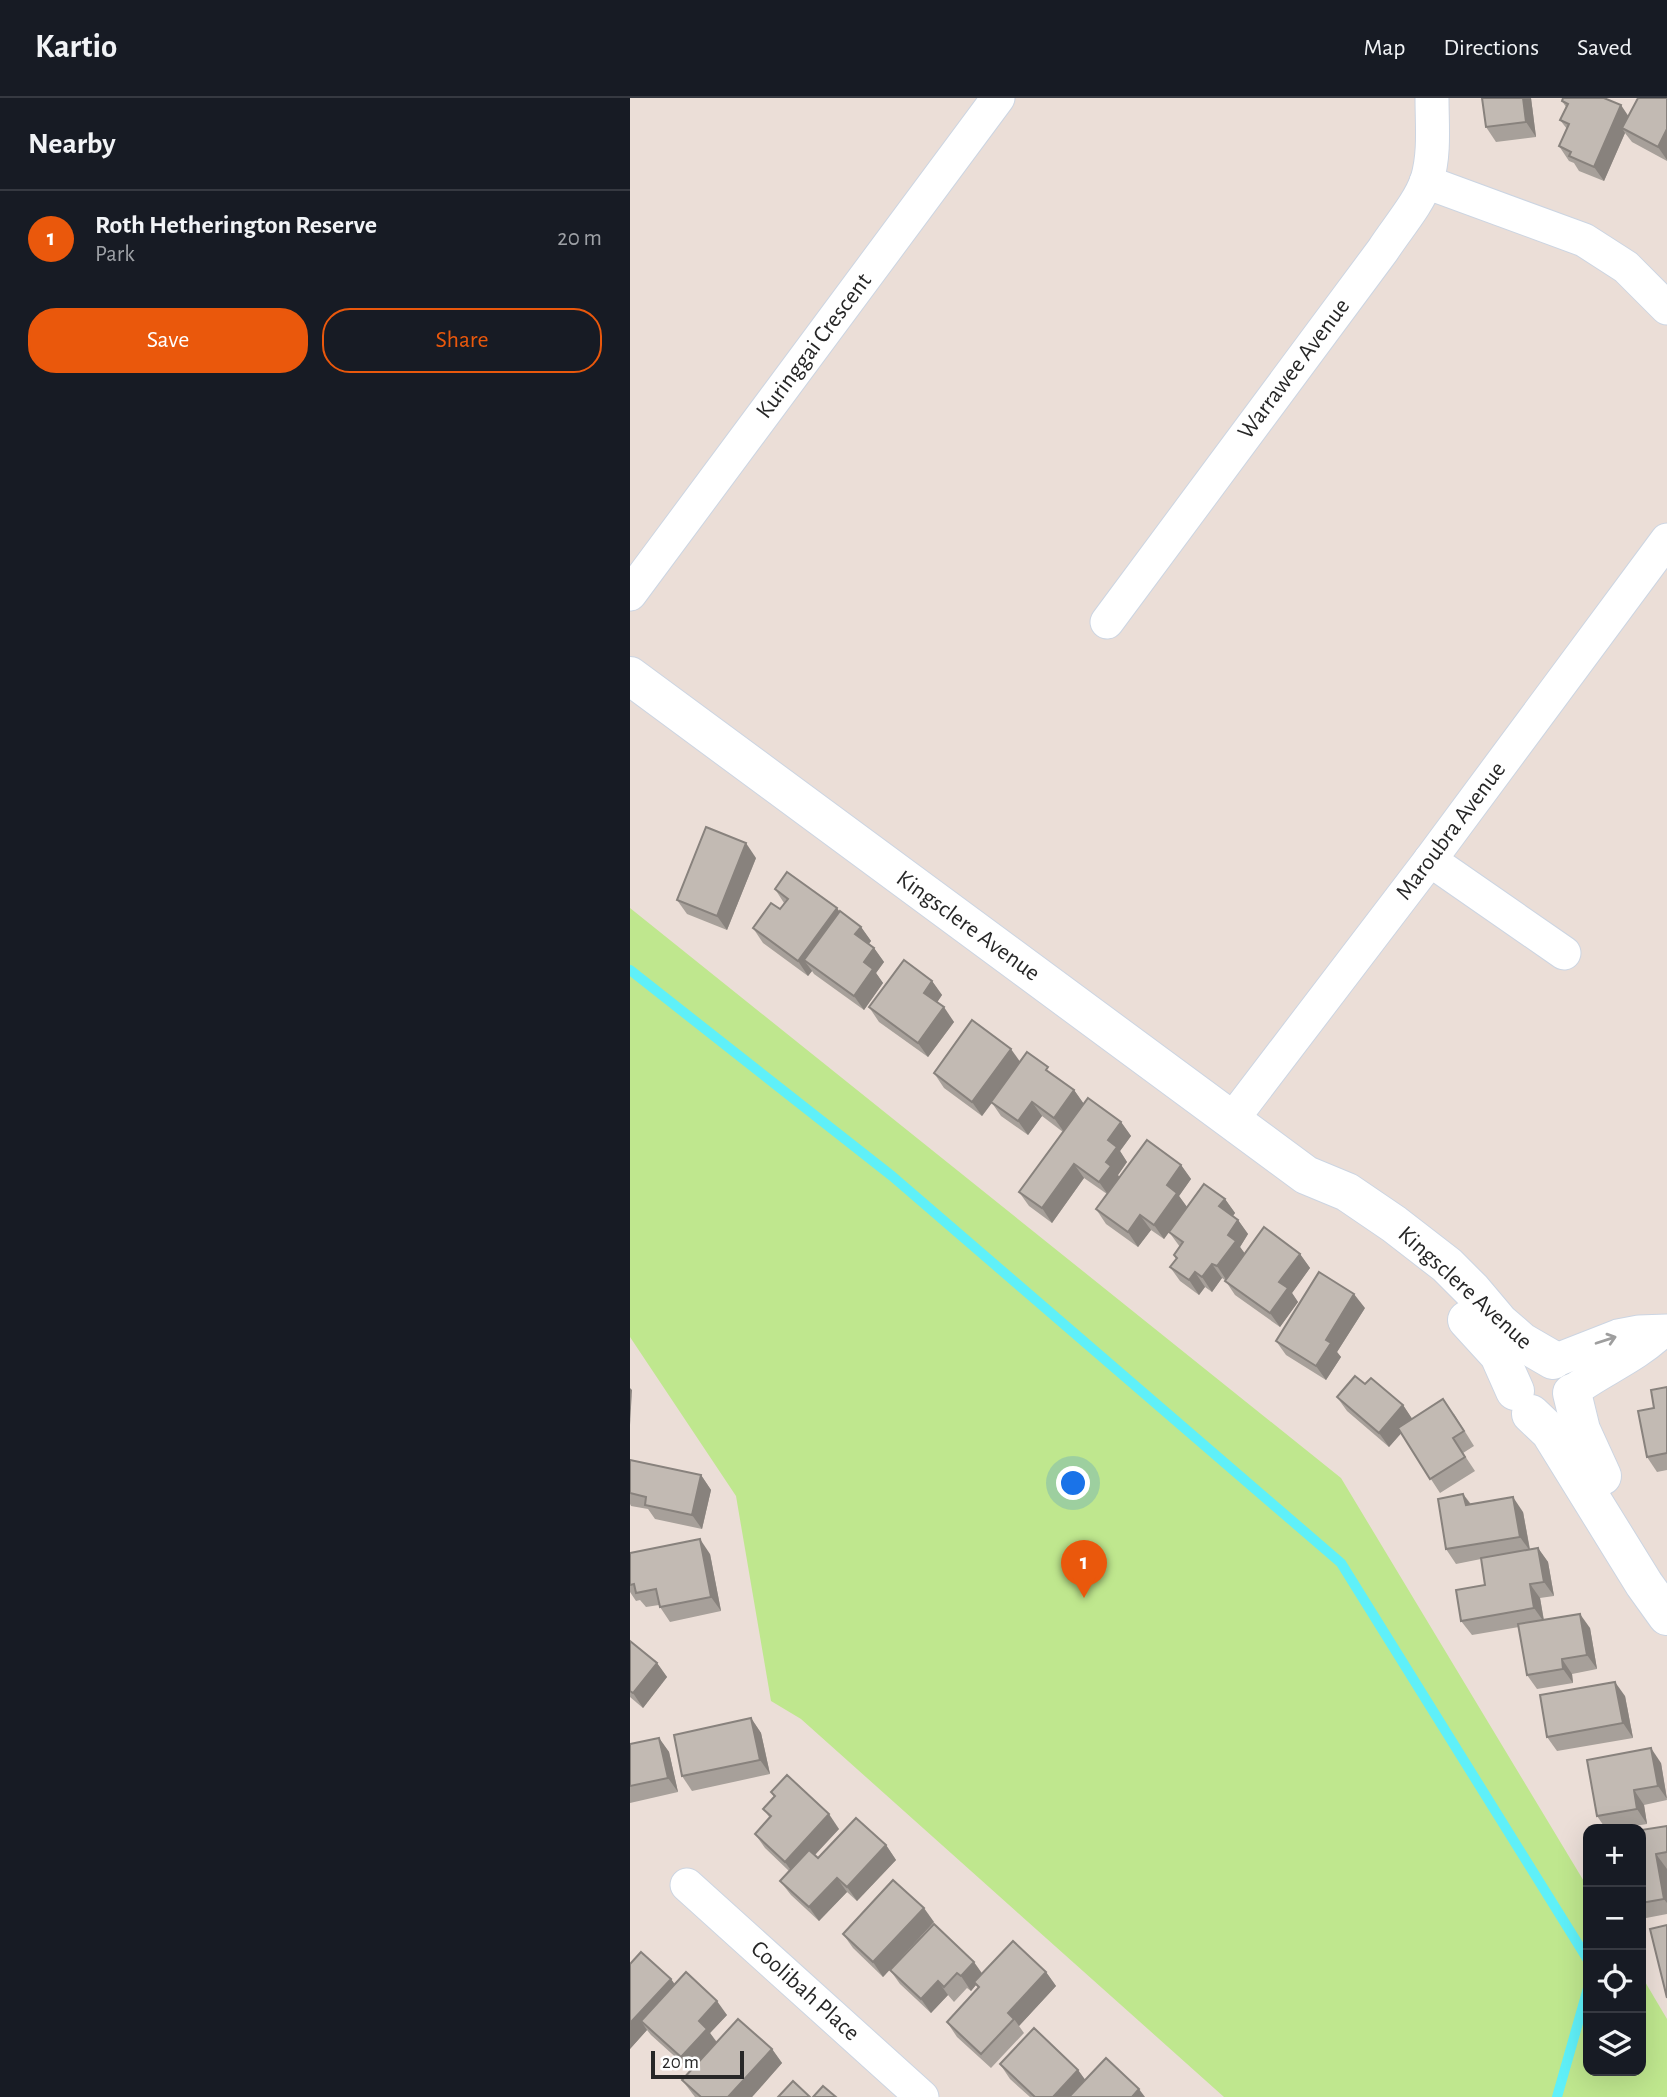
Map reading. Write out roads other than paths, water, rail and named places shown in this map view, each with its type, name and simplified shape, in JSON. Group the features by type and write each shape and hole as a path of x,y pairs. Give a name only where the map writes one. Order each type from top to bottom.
{"main road":[{"name":"Kingsclere Avenue","path":"630,676 1306,1175 1347,1192 1394,1224 1447,1265 1500,1322 1563,1376"},
{"name":"Kingsclere Avenue","path":"1306,1175 1331,1208 1437,1288 1499,1355 1523,1402 1550,1432 1644,1584 1667,1616"},
{"path":"1563,1376 1569,1401 1557,1413 1548,1416 1523,1402 1516,1381 1519,1373 1534,1360 1563,1376 1595,1463 1667,1587"}],"street":[{"name":"Kuringgai Crescent","path":"630,594 998,98"},
{"name":"Warrawee Avenue","path":"1107,622 1383,250 1416,201 1426,182 1432,157 1432,98"},
{"path":"1426,182 1584,240 1626,268 1667,308"},
{"name":"Maroubra Avenue","path":"1231,1121 1430,860 1667,540"},
{"path":"1430,860 1564,953"},
{"path":"1563,1376 1588,1380 1647,1346 1664,1331"},
{"name":"Coolibah Place","path":"687,1885 922,2097"}],"waterway":[{"path":"630,970 892,1176 1341,1563 1583,1952"},
{"path":"1557,2097 1583,2006"}],"place":[{"name":"Roth Hetherington Reserve","path":"1084,1598"}]}
